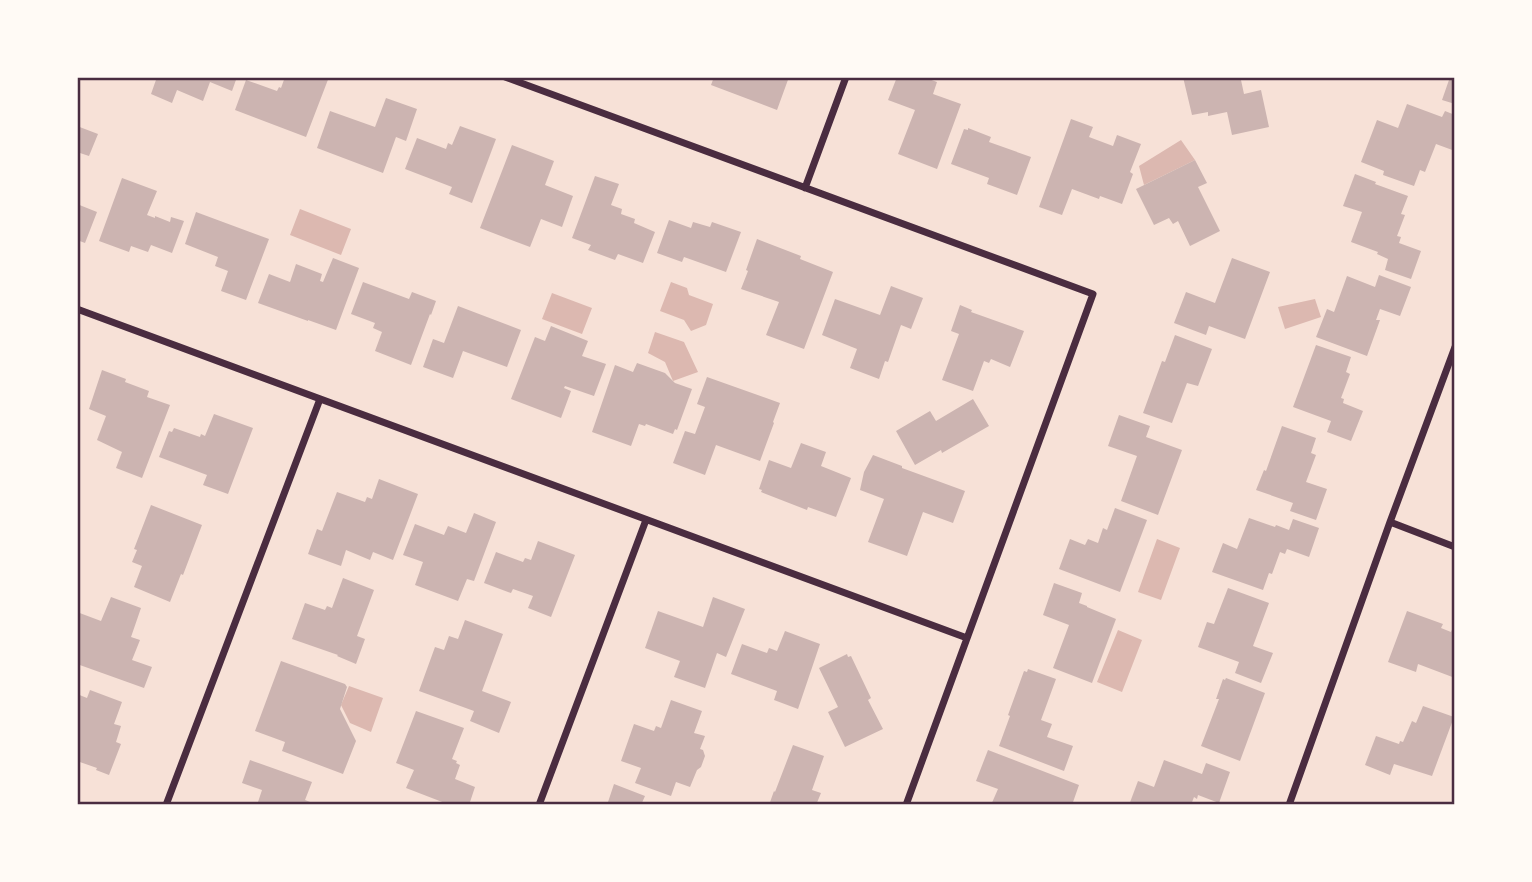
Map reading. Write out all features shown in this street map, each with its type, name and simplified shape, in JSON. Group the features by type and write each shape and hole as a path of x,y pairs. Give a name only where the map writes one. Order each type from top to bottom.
{"street":[{"path":"505,77 1093,294 906,805"},
{"path":"805,188 846,77"},
{"path":"77,309 967,638"},
{"path":"1289,805 1455,347"},
{"path":"166,805 320,399"},
{"path":"539,805 646,520"},
{"path":"1390,522 1455,547"}],"shaded area":[{"path":"1181,140 1195,160 1144,185 1139,166"},
{"path":"300,209 351,229 341,255 290,235"},
{"path":"671,282 687,288 689,295 713,304 706,325 691,331 684,320 660,311"},
{"path":"552,293 592,308 582,334 542,319"},
{"path":"1315,299 1321,317 1285,329 1278,307"},
{"path":"655,332 684,342 698,372 673,381 665,362 648,353"},
{"path":"1157,539 1180,548 1161,600 1138,592"},
{"path":"1118,630 1142,640 1122,692 1097,682"},
{"path":"349,686 383,698 371,732 350,723 341,705"}],"building":[{"path":"157,77 237,77 232,91 210,82 203,101 177,90 172,103 151,94"},
{"path":"285,77 329,77 306,137 235,110 246,80 277,91"},
{"path":"714,77 789,77 777,110 711,85"},
{"path":"897,77 923,77 937,82 933,94 961,104 937,169 898,154 915,110 888,100"},
{"path":"1183,77 1250,77 1241,80 1244,94 1261,90 1269,127 1232,135 1227,112 1208,116 1208,112 1192,115"},
{"path":"1450,77 1455,77 1455,104 1442,100"},
{"path":"386,98 417,109 406,141 396,137 383,173 317,148 330,111 375,127"},
{"path":"1407,104 1442,117 1445,111 1455,115 1455,151 1436,144 1425,172 1420,170 1414,186 1383,175 1384,171 1361,162 1377,120 1398,128"},
{"path":"1071,119 1093,127 1089,137 1113,146 1117,135 1141,144 1122,204 1072,189 1062,215 1039,207"},
{"path":"77,126 98,134 89,156 77,152"},
{"path":"460,126 496,139 472,203 449,194 452,187 405,169 417,138 446,149 448,143 452,145"},
{"path":"964,129 991,137 989,142 1031,157 1017,195 987,184 989,178 951,164"},
{"path":"512,145 554,161 545,185 573,196 562,227 541,219 530,247 480,228"},
{"path":"1195,160 1207,183 1198,187 1220,231 1190,246 1178,221 1173,224 1169,218 1154,225 1136,189"},
{"path":"1355,174 1408,196 1401,214 1405,215 1397,236 1401,237 1399,243 1421,251 1411,279 1385,270 1388,259 1377,254 1378,252 1351,242 1362,212 1343,206"},
{"path":"595,176 619,184 611,205 622,209 621,214 635,219 634,223 655,232 643,263 618,254 615,260 588,250 591,245 572,238"},
{"path":"122,178 157,191 147,215 170,222 171,217 184,221 172,253 151,245 148,252 131,246 129,252 99,241"},
{"path":"77,204 97,212 85,243 77,240"},
{"path":"196,212 269,239 246,300 221,291 228,271 215,266 218,257 185,244"},
{"path":"669,220 691,228 693,222 710,227 712,222 741,232 726,272 684,257 682,262 657,253"},
{"path":"757,239 833,272 804,349 766,335 779,302 741,289"},
{"path":"333,258 359,268 336,330 258,303 269,274 290,282 296,264 322,274 320,281 323,282"},
{"path":"1232,258 1270,272 1245,339 1209,326 1206,335 1174,323 1186,292 1215,303"},
{"path":"1379,275 1411,287 1400,316 1380,309 1376,320 1380,320 1367,356 1316,337 1327,309 1334,312 1347,276 1375,287"},
{"path":"363,282 409,299 412,292 436,301 411,365 375,351 382,332 373,328 375,323 351,314"},
{"path":"891,286 923,298 911,329 901,325 879,379 850,368 857,349 822,335 835,299 880,315"},
{"path":"960,305 972,310 971,312 1024,331 1010,367 991,359 989,363 984,361 973,391 942,380 959,334 951,331"},
{"path":"458,306 521,330 507,367 463,351 453,378 423,367 433,339 444,343"},
{"path":"551,326 588,341 582,356 606,364 594,396 565,386 564,388 571,391 561,418 511,399 535,337 545,341"},
{"path":"1175,335 1212,349 1198,386 1187,383 1172,423 1143,413 1162,361 1165,362"},
{"path":"1316,345 1351,357 1346,372 1350,374 1341,398 1344,399 1343,403 1363,411 1351,441 1327,432 1331,421 1293,407"},
{"path":"637,363 665,373 675,383 692,389 677,430 675,429 673,434 639,424 631,446 592,432 615,365 633,372"},
{"path":"102,370 149,391 147,397 170,405 142,478 116,468 122,452 97,440 106,416 89,409"},
{"path":"707,377 780,403 760,461 716,445 705,475 673,463 685,431 695,434 705,407 697,404"},
{"path":"973,399 989,426 915,465 896,431 930,411 936,421"},
{"path":"214,414 253,428 228,494 203,485 207,475 159,457 169,431 172,432 174,428 200,437 201,434 205,436"},
{"path":"1119,415 1150,426 1146,437 1182,450 1158,515 1121,501 1137,456 1108,446"},
{"path":"1282,426 1316,438 1311,453 1316,455 1306,482 1327,489 1316,520 1290,511 1293,503 1256,490 1264,470 1266,471"},
{"path":"801,443 826,452 821,466 851,478 836,517 808,507 807,510 759,489 769,460 791,468"},
{"path":"873,455 965,491 953,523 923,512 907,556 868,542 884,499 860,490 864,472"},
{"path":"379,479 418,494 393,560 373,552 370,560 346,550 341,566 308,554 317,529 322,531 337,492 365,502 367,497 372,499"},
{"path":"151,505 202,525 170,602 134,587 142,566 132,562 137,550 134,549"},
{"path":"1115,508 1147,520 1120,592 1059,569 1070,539 1085,545 1088,539 1098,543 1103,528 1107,530"},
{"path":"474,513 496,522 474,581 467,579 458,601 415,585 423,562 403,555 415,524 444,535 448,526 466,533"},
{"path":"1249,518 1289,530 1293,519 1319,528 1309,557 1287,549 1285,554 1280,552 1263,590 1212,572 1223,543 1237,549"},
{"path":"538,541 575,555 551,617 528,608 533,596 513,589 511,593 484,583 496,552 523,562 525,558 531,560"},
{"path":"343,578 374,590 357,636 365,639 356,664 292,639 305,603 325,610 327,606 332,608"},
{"path":"1054,583 1082,593 1079,603 1116,619 1092,683 1053,668 1069,625 1043,615"},
{"path":"1228,588 1269,603 1253,646 1273,653 1261,683 1235,673 1239,662 1198,647 1207,622 1214,624"},
{"path":"111,597 141,608 131,637 140,640 132,660 152,667 144,688 77,664 77,612 101,621"},
{"path":"713,597 745,609 726,657 717,653 705,688 674,677 680,661 645,648 658,611 703,627"},
{"path":"1407,611 1443,624 1441,628 1451,632 1455,623 1455,678 1418,664 1416,672 1388,662"},
{"path":"465,620 503,634 482,691 511,702 499,733 470,721 474,711 419,691 435,647 444,650 449,636 458,639"},
{"path":"785,631 820,644 798,709 774,700 777,691 731,674 742,644 767,653 769,648 777,651"},
{"path":"847,654 848,657 851,656 883,729 845,747 828,712 838,707 819,668"},
{"path":"281,661 347,687 340,709 356,741 343,774 282,751 285,742 255,731"},
{"path":"1028,669 1056,679 1041,720 1052,724 1047,737 1073,746 1064,771 999,746 1024,671 1027,672"},
{"path":"1223,679 1265,693 1240,761 1201,746 1219,699 1216,699"},
{"path":"90,690 122,702 114,724 121,726 116,742 121,744 109,775 77,761 77,694 87,698"},
{"path":"671,700 702,711 694,733 705,736 700,749 705,756 690,787 676,782 671,796 635,783 641,768 621,761 634,724 654,731 656,726 661,728"},
{"path":"1423,706 1454,717 1432,776 1394,764 1390,775 1365,765 1376,736 1399,744 1400,741 1403,742 1412,721 1416,723"},
{"path":"416,711 464,728 452,759 460,765 455,779 475,787 469,805 450,805 406,788 414,770 396,763"},
{"path":"793,745 824,756 812,790 821,793 816,805 769,805 775,792"},
{"path":"988,750 1079,785 1072,805 991,805 998,789 976,781"},
{"path":"250,760 312,782 305,800 318,805 257,805 262,790 242,783"},
{"path":"1164,760 1202,774 1206,763 1230,772 1219,803 1198,795 1197,799 1194,797 1191,805 1129,805 1138,781 1154,787"},
{"path":"614,784 645,796 641,805 607,805"}]}
